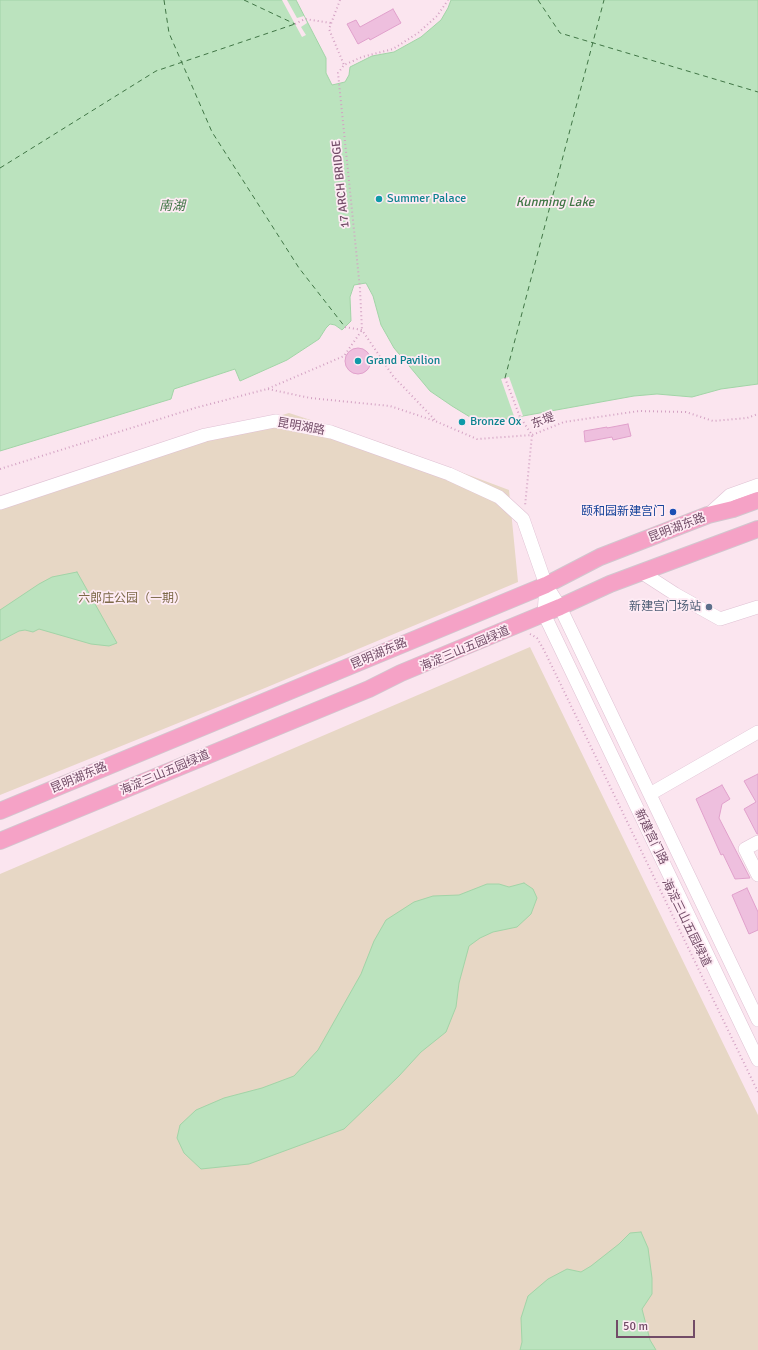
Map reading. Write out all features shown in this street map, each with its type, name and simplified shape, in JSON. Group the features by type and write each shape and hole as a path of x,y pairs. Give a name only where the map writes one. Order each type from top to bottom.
{"main road":[{"name":"昆明湖东路","path":"0,811 546,585 600,557 708,515 733,509 758,500"},
{"path":"0,841 370,689 401,673 544,614 610,584 758,529"}],"street":[{"name":"昆明湖路","path":"0,503 205,435 275,421 331,432 449,474 499,497 523,519 546,585"},
{"path":"708,515 730,495 758,485"},
{"path":"641,572 675,594 720,619 758,607"},
{"path":"544,614 546,585"},
{"name":"新建宫门路","path":"546,585 560,607 758,1020"},
{"name":"新建宫门路","path":"544,614 758,1060"},
{"path":"650,794 758,732"},
{"path":"758,842 745,849 758,875"}],"path":[{"path":"340,0 329,28 344,65 362,57 393,49 418,33 438,16 448,0"},
{"path":"295,24 305,19 331,23"},
{"name":"17 ARCH BRIDGE","path":"344,65 338,72 360,289 362,330"},
{"path":"345,327 362,330 393,376 436,421"},
{"path":"0,469 195,408 267,389 344,356 362,330"},
{"path":"505,378 520,417 532,435 523,519"},
{"name":"东堤","path":"267,389 310,398 390,406 436,421 478,439 532,435 564,422 639,411 686,412 713,421 747,418 758,414"},
{"name":"海淀三山五园绿道","path":"528,634 537,638 544,650 758,1092"}],"green space":[{"name":"六郎庄公园（一期）","path":"289,413 391,446 509,490 518,582 265,688 0,795 0,503 146,455"},
{"path":"530,647 758,1115 758,1350 0,1350 0,874"}],"water":[{"name":"Summer Palace","path":"0,0 296,0 326,58 326,73 332,85 345,82 349,75 350,67 372,56 394,52 421,37 441,20 451,0 758,0 758,384 721,389 692,397 657,394 634,396 523,416 515,419 470,417 430,391 394,348 381,325 373,296 366,283 354,285 350,297 351,321 342,330 335,325 330,324 319,339 287,360 240,381 235,369 174,389 171,399 0,451"},
{"path":"77,572 117,643 109,646 91,644 39,629 33,632 25,630 19,631 0,641 0,610 52,577"},
{"path":"524,883 533,889 537,898 531,914 517,927 493,932 480,938 469,946 459,983 456,1007 446,1032 421,1052 399,1076 344,1129 249,1164 201,1169 184,1153 177,1138 180,1125 196,1110 224,1098 262,1088 294,1076 318,1050 361,974 374,941 386,920 414,902 433,896 459,895 487,884 499,884 509,887"},
{"path":"641,1232 648,1248 652,1278 652,1294 642,1309 650,1340 656,1350 520,1350 522,1342 521,1318 528,1296 548,1279 567,1269 581,1272 619,1244 630,1233"}],"pier":[{"path":"282,0 287,0 297,18 304,16 307,23 301,27 306,35 302,37"},
{"path":"509,377 523,416 515,419 501,379"}],"building":[{"path":"393,9 401,23 370,40 369,38 358,44 347,24 356,20 360,27"},
{"name":"Grand Pavilion","path":"358,348 367,352 371,361 367,370 358,374 349,370 345,361 349,352"},
{"path":"628,424 631,436 613,440 612,437 585,442 584,431"},
{"path":"758,774 757,834 744,809 756,802 744,781"},
{"path":"722,785 730,799 722,804 719,818 750,878 735,879 723,854 721,855 696,799"},
{"path":"747,888 758,912 758,930 749,934 732,895"}],"ferry route":[{"path":"164,0 169,33 212,132 299,268 345,327"},
{"path":"244,0 295,24"},
{"path":"538,0 560,33 758,92"},
{"path":"505,378 604,0"},
{"path":"0,168 156,71 295,24"}],"place":[{"name":"Summer Palace","path":"379,199"},
{"name":"Grand Pavilion","path":"358,361"},
{"name":"Bronze Ox","path":"462,422"},
{"name":"颐和园新建宫门","path":"673,512"},
{"name":"新建宫门场站","path":"709,607"}],"water label":[{"name":"Kunming Lake","path":"555,203"},
{"name":"南湖","path":"172,207"}]}
